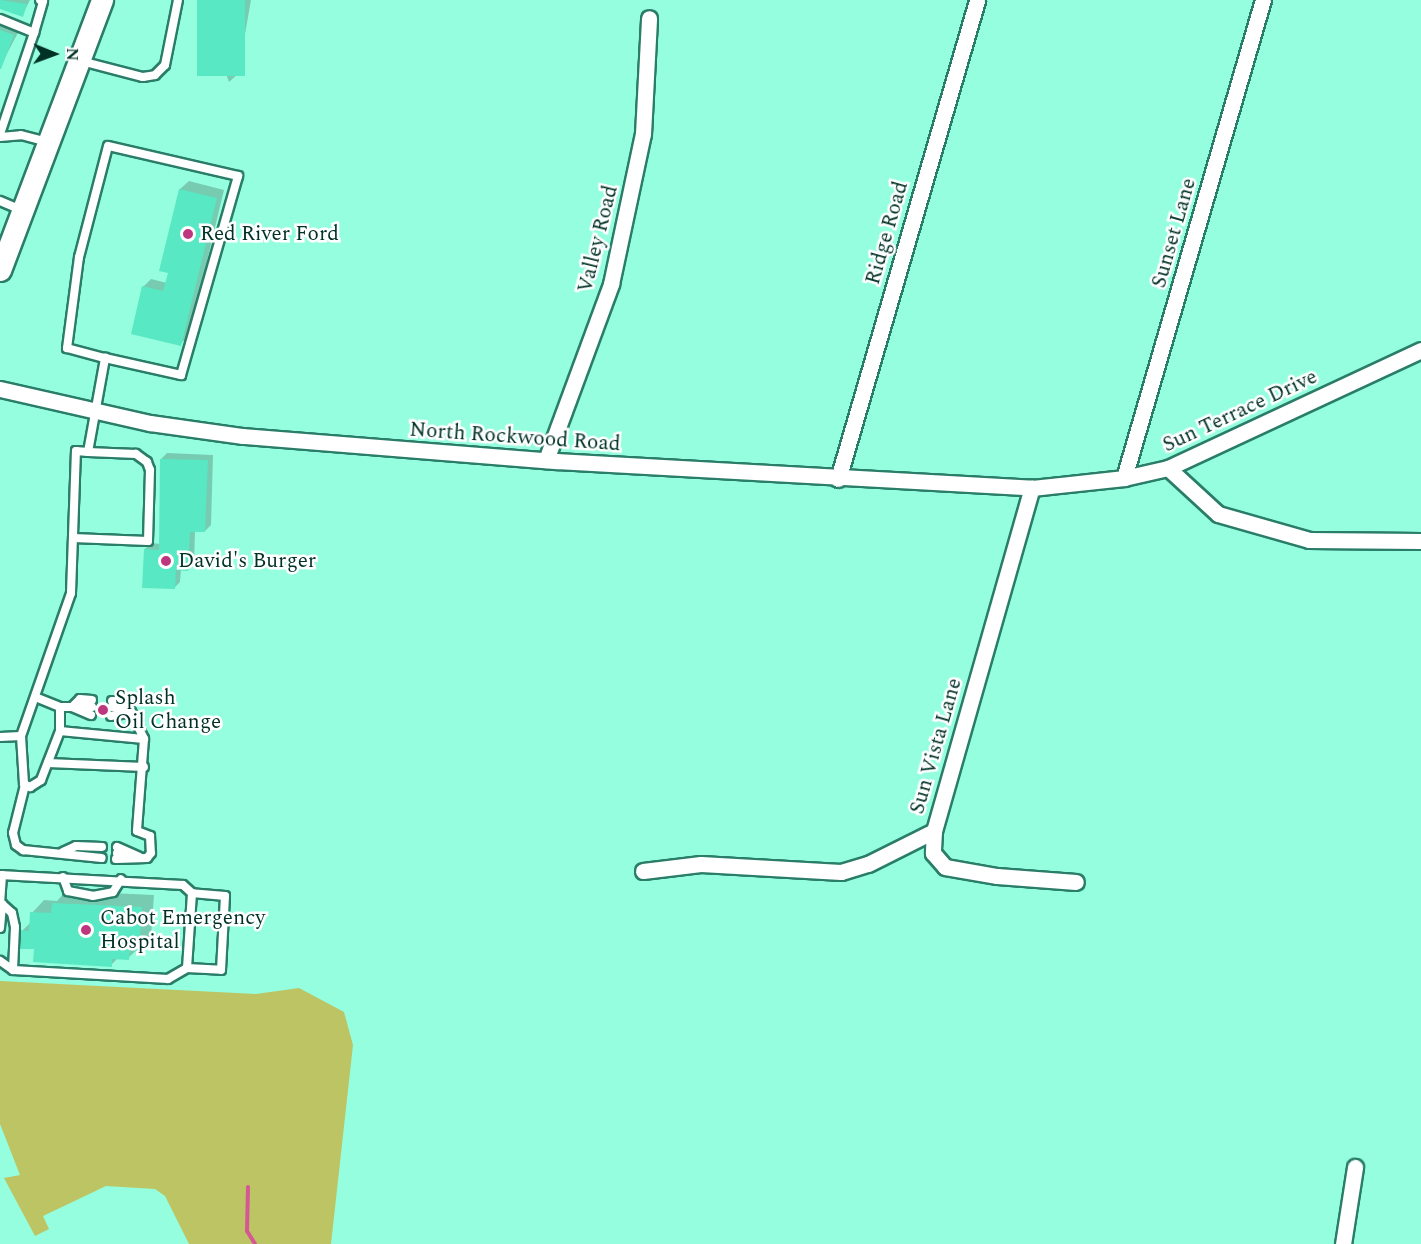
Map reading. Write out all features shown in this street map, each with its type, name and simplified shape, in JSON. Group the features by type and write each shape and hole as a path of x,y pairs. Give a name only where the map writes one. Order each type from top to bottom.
{"main road":[{"path":"0,270 102,0"}],"street":[{"name":"Ridge Road","path":"838,479 977,0"},
{"name":"Sunset Lane","path":"1125,478 1263,0"},
{"name":"Valley Road","path":"546,460 611,284 643,134 649,18"},
{"name":"Sun Terrace Drive","path":"1032,488 1125,478 1168,468 1421,350"},
{"name":"North Rockwood Road","path":"0,389 93,411 243,436 546,460 838,479 1032,488"},
{"path":"1168,468 1218,514 1297,537 1421,541"},
{"name":"Sun Vista Lane","path":"643,871 700,864 841,872 868,864 934,831 1032,488"},
{"path":"934,831 933,853 945,867 997,876 1076,882"},
{"path":"1343,1244 1355,1167"}],"lane":[{"path":"40,0 43,1 34,33 2,120 0,136 21,135 49,142"},
{"path":"79,61 143,77 155,75 165,65 178,0"},
{"path":"0,19 34,33"},
{"path":"108,146 238,176 181,375 105,358 67,348 79,258 108,146"},
{"path":"0,201 23,210"},
{"path":"88,452 93,411 105,358"},
{"path":"73,538 148,541 150,470 147,462 136,454 76,451 71,593 21,736 20,762 25,785 15,825 16,845 22,850 102,852"},
{"path":"35,697 60,707 72,707 92,707 80,699 72,707"},
{"path":"112,704 131,712 144,739 144,767 137,831 150,837 152,844 147,858 116,853 139,857"},
{"path":"25,785 30,787 41,780 60,731 60,707"},
{"path":"111,716 131,712"},
{"path":"60,731 144,739"},
{"path":"0,737 21,736"},
{"path":"48,763 144,767"},
{"path":"0,928 1,875 121,879 183,885 192,893 225,896 221,970 188,968 168,979 13,970 0,961"},
{"path":"63,877 68,891 93,896 113,892 121,879"},
{"path":"188,968 192,893"},
{"path":"1,904 12,913 15,927 13,970"}],"green space":[{"path":"0,981 256,994 299,988 344,1012 353,1045 331,1244 189,1244 165,1196 155,1189 106,1186 43,1216 49,1229 35,1236 4,1178 20,1175 0,1124"}],"building":[{"path":"0,0 27,4 23,17 0,9"},
{"path":"197,0 245,0 245,76 197,76"},
{"path":"0,30 14,35 1,69 0,69"},
{"name":"Red River Ford","path":"179,189 217,198 181,346 131,334 142,286 163,291 168,273 159,271"},
{"path":"160,459 208,460 205,532 190,532 188,571 176,570 175,589 142,588 144,549 159,550"},
{"path":"52,903 142,907 139,951 130,950 129,960 112,959 112,967 33,962 34,949 20,949 21,930 29,931 30,912 51,913"}],"waterway":[{"path":"248,1187 247,1231 255,1244"}],"place":[{"name":"Red River Ford","path":"188,234"},
{"name":"David's Burger","path":"166,561"},
{"name":"Splash Oil Change","path":"103,710"},
{"name":"Cabot Emergency Hospital","path":"86,930"}]}
